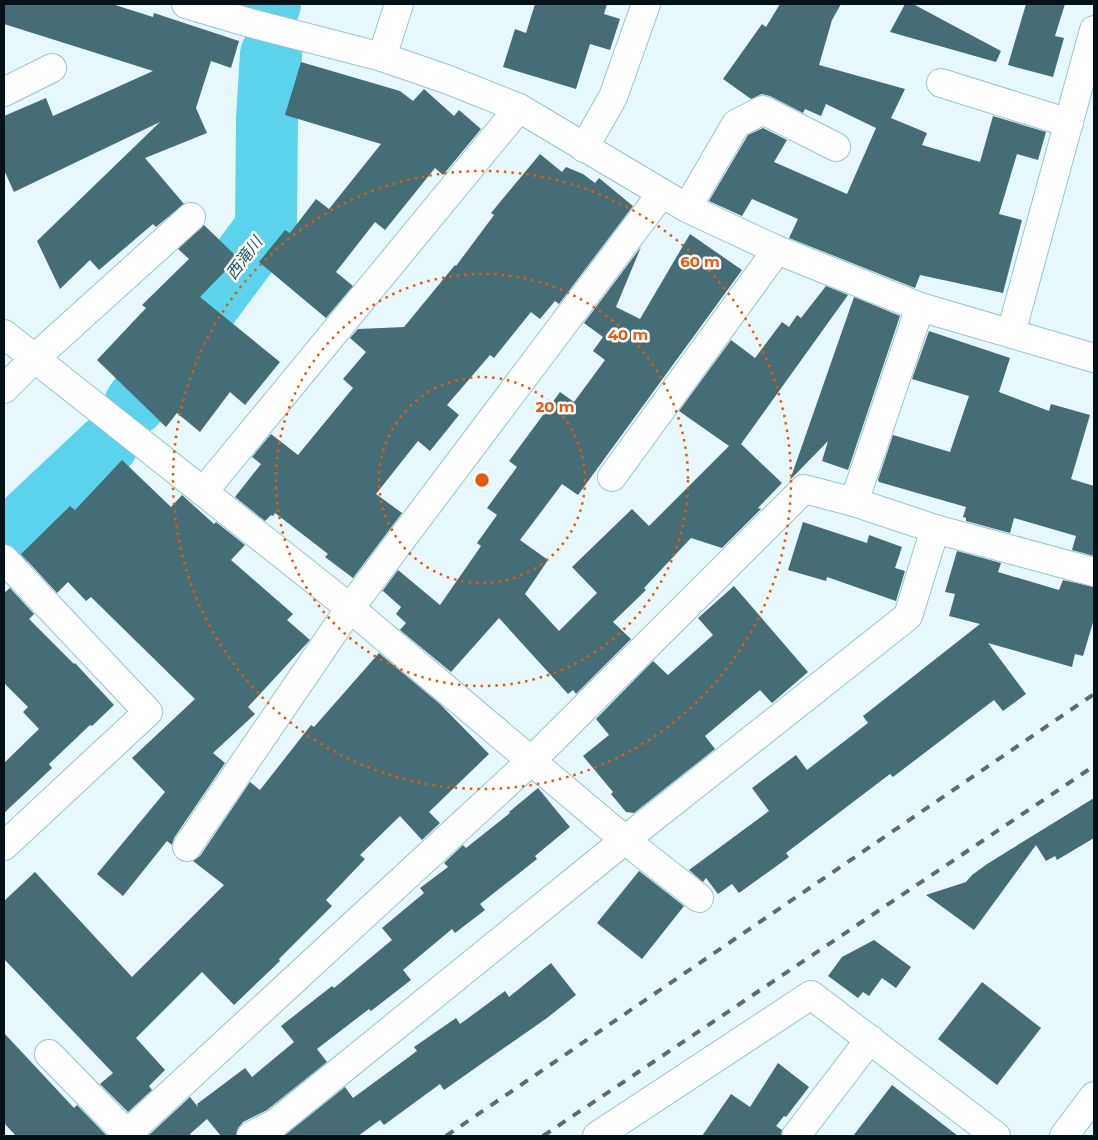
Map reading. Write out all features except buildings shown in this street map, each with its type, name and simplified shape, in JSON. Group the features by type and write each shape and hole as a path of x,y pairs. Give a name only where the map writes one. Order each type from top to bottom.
{"street":[{"path":"186,4 250,23 382,57 446,79 519,108 687,208 777,250 920,307 1094,358"},
{"path":"382,57 399,4"},
{"path":"584,148 613,97 646,4"},
{"path":"1011,333 1094,30"},
{"path":"4,92 52,68"},
{"path":"941,83 1069,123"},
{"path":"203,492 519,108"},
{"path":"687,208 736,124 763,110 836,147"},
{"path":"187,847 350,608 662,194"},
{"path":"4,389 35,358 191,217"},
{"path":"612,477 777,250"},
{"path":"854,502 920,307"},
{"path":"4,334 350,608 625,840 700,898"},
{"path":"49,1054 128,1135 531,761 804,489 854,502 935,529 1094,572"},
{"path":"251,1136 276,1123 625,840 908,616 935,529"},
{"path":"4,559 148,712 4,846"},
{"path":"597,1136 811,995 996,1136"},
{"path":"796,1136 870,1040"},
{"path":"1064,1136 1094,1096"}],"waterway":[{"name":"西滝川","path":"135,404 266,228 267,119 271,54"},
{"name":"西滝川","path":"9,537 107,445"}],"railway":[{"path":"446,1136 1094,694"},
{"path":"543,1136 1094,766"}]}
